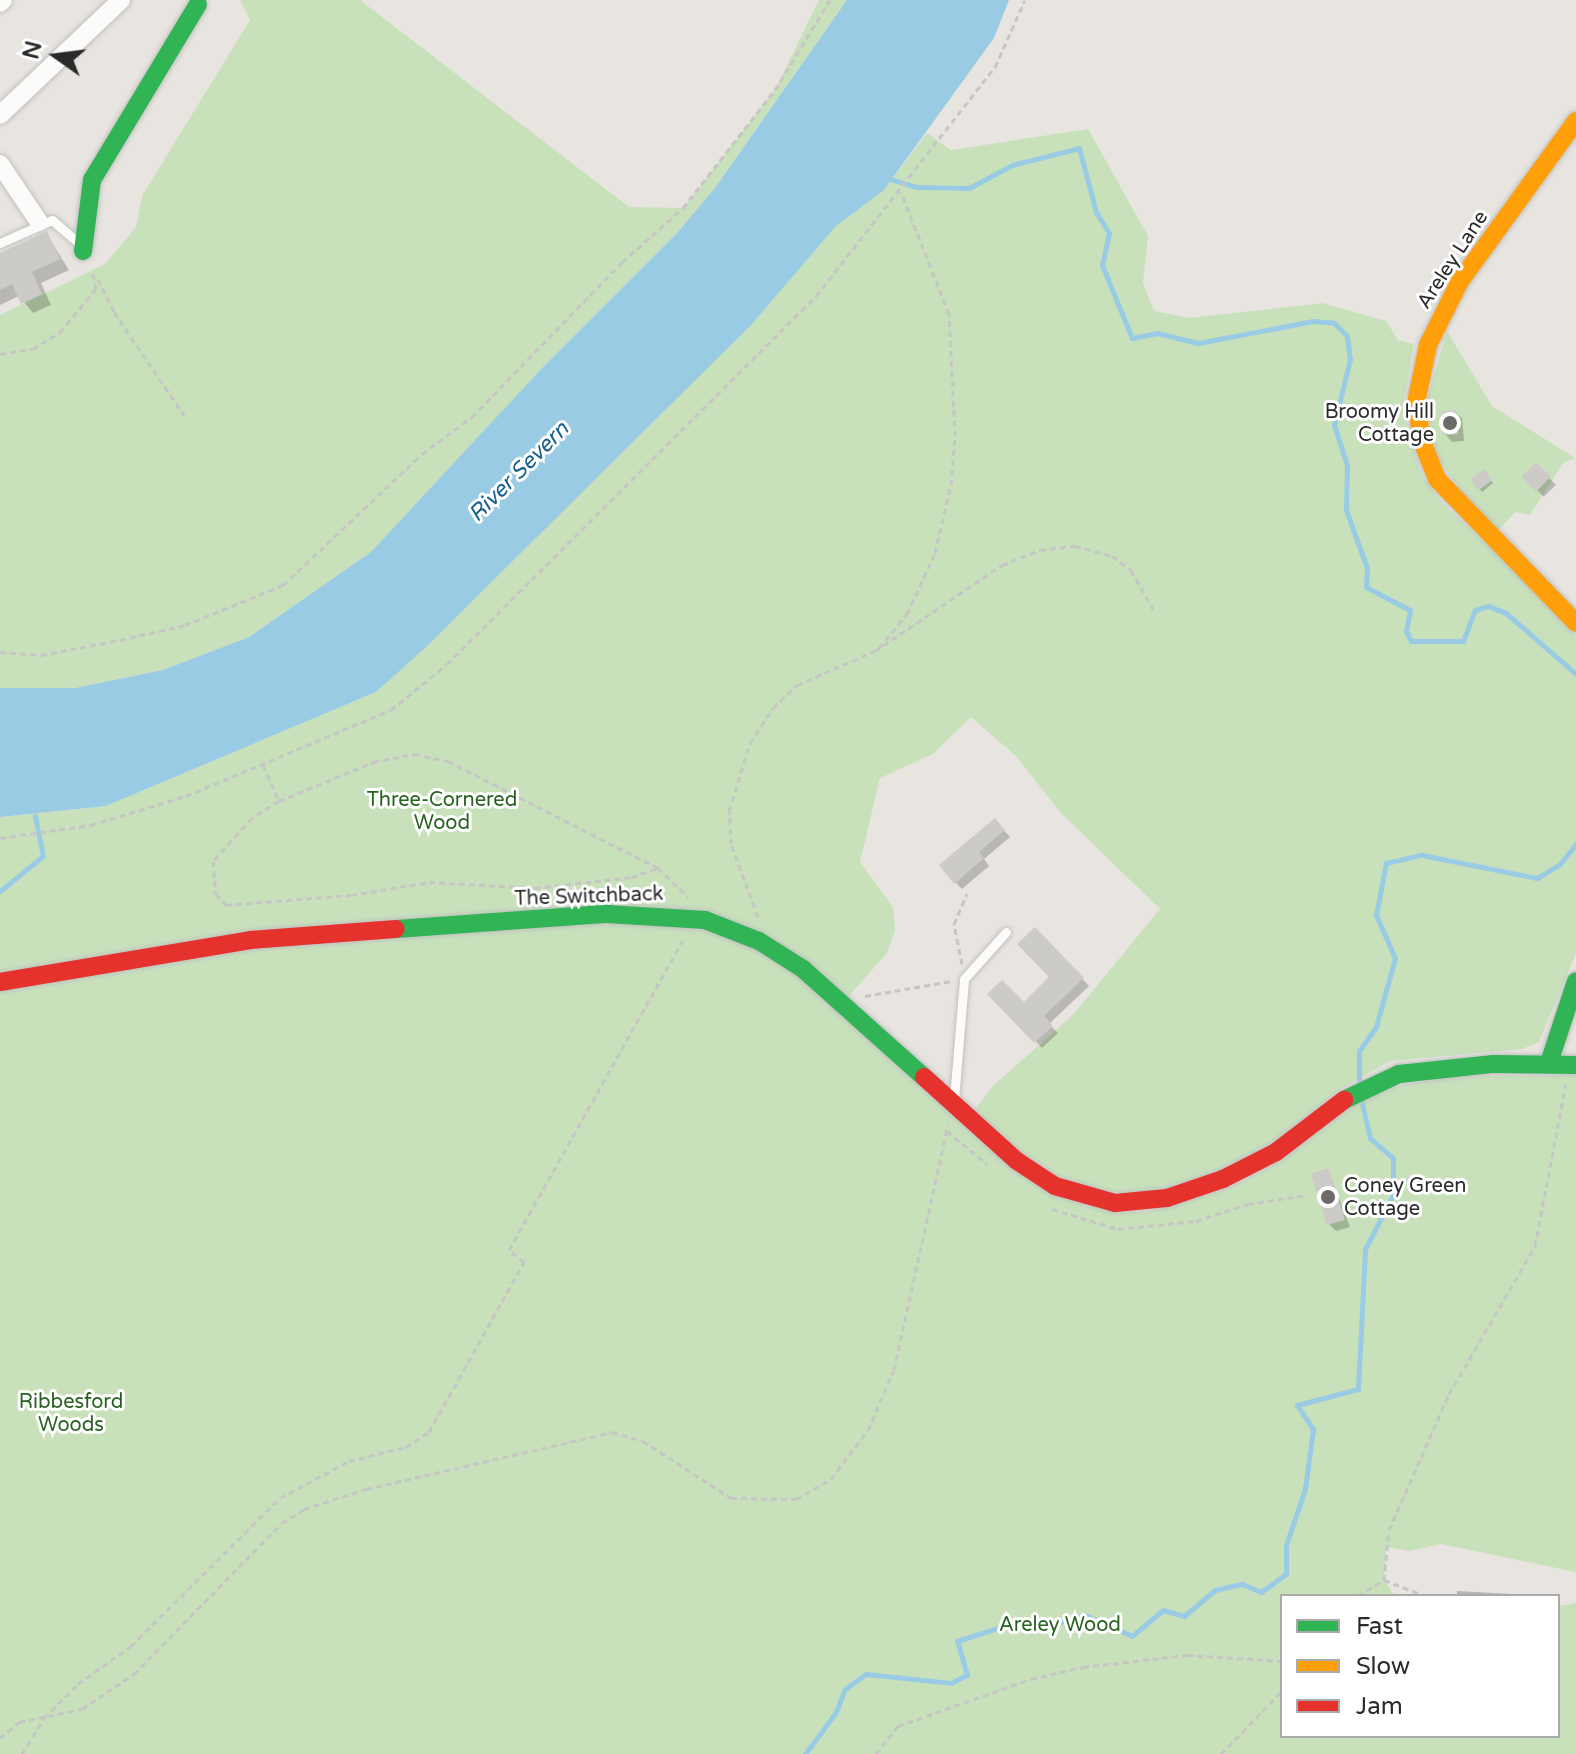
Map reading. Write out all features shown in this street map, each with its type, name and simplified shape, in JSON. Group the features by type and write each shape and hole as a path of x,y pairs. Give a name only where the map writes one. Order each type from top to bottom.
{"main road":[{"path":"83,251 92,180 198,4"},
{"name":"Areley Lane","path":"1576,121 1460,281 1428,345 1417,398 1421,439 1437,479 1576,623"},
{"name":"The Switchback","path":"0,982 250,940 607,914 695,919 759,941 842,1003 1017,1161 1055,1186 1087,1198 1131,1204 1196,1190 1254,1165 1347,1098 1386,1078 1454,1067 1572,1064"},
{"path":"1549,1063 1576,981"}],"street":[{"path":"0,115 121,0"},
{"path":"0,164 39,222"}],"lane":[{"path":"0,243 39,222 63,225 83,251"},
{"path":"953,1103 964,979 1006,932"}],"path":[{"path":"0,652 41,655 185,625 283,585 342,526 381,498 422,454 472,417 622,262 683,208 775,90 830,0"},
{"path":"0,838 59,831 186,796 391,710 447,664 816,296 900,193 995,67 1025,0"},
{"path":"875,651 907,614 935,553 951,485 955,436 949,314 900,193"},
{"path":"83,251 114,312 184,415"},
{"path":"0,354 47,342 90,297 98,279"},
{"path":"759,941 756,909 729,829 745,754 765,718 797,685 875,651 1002,565 1056,547 1089,547 1112,556 1131,570 1153,609"},
{"path":"22,1754 44,1718 78,1684 131,1646 280,1498 349,1461 406,1447 429,1432 524,1262 509,1250 695,919 694,907 682,887 658,868 448,761 414,754 373,762 279,801 252,818 213,861 216,894 226,905 351,895 429,882 535,888 631,877 658,868"},
{"path":"263,765 279,801"},
{"path":"842,1003 892,989 964,979 954,924 967,894"},
{"path":"1384,1580 1389,1530 1449,1394 1535,1246 1572,1064"},
{"path":"0,1738 19,1722 82,1709 134,1674 282,1523 304,1509 366,1489 612,1432 643,1441 731,1498 796,1499 831,1479 868,1430 894,1370 914,1262 953,1103"},
{"path":"1361,1594 1384,1580"},
{"path":"1384,1580 1421,1594"},
{"path":"876,1754 898,1726 1031,1679 1083,1667 1187,1655 1280,1661"},
{"path":"1221,1754 1280,1693"}],"green space":[{"path":"240,0 360,0 629,207 683,208 775,90 819,0 847,0 715,188 677,233 543,367 371,552 249,637 163,670 75,688 0,688 0,315 105,264 136,227 142,196 250,20"},
{"path":"1088,129 1148,236 1143,283 1154,311 1189,318 1323,303 1386,321 1398,340 1414,344 1403,407 1421,474 1442,503 1539,592 1576,636 1576,953 1539,1042 1522,1049 1390,1061 1342,1088 1273,1142 1223,1170 1168,1191 1089,1198 1121,1212 1147,1212 1226,1189 1272,1166 1349,1107 1399,1086 1455,1076 1576,1075 1576,1572 1441,1544 1410,1551 1386,1547 1384,1580 1394,1594 1280,1594 1280,1738 1560,1738 1560,1606 1576,1603 1576,1754 0,1754 0,817 106,806 376,692 752,324 836,226 884,190 927,133 951,150","holes":["971,717 1016,756 1060,812 1160,909 1072,1016 993,1086 969,1117 843,1003 887,953 895,930 893,907 860,862 880,778 933,754"]},
{"path":"1447,331 1492,406 1575,458 1563,463 1530,515 1515,512 1499,530 1479,513 1436,457 1426,403"}],"water":[{"name":"River Severn","path":"847,0 1009,0 994,38 884,190 836,226 752,324 426,647 376,692 106,806 0,817 0,688 75,688 163,670 249,637 371,552 543,367 677,233 715,188"}],"building":[{"path":"47,231 60,259 32,272 42,294 21,304 12,284 0,290 0,253"},
{"name":"Broomy Hill Cottage","path":"1456,410 1458,434 1443,435 1441,411"},
{"path":"1536,462 1551,477 1536,492 1521,477"},
{"path":"1484,469 1492,480 1478,490 1470,479"},
{"path":"995,818 1005,830 979,852 984,858 954,884 939,865"},
{"path":"1035,927 1084,978 1044,1016 1053,1026 1034,1043 987,994 1002,980 1024,1002 1049,977 1017,944"},
{"name":"Coney Green Cottage","path":"1329,1168 1345,1220 1327,1225 1311,1174"}],"waterway":[{"path":"887,178 917,187 969,188 1012,165 1079,148 1096,212 1109,233 1102,265 1132,338 1157,333 1198,343 1313,321 1334,323 1347,336 1350,359 1334,425 1347,465 1346,510 1367,568 1366,587 1410,610 1406,631 1411,641 1463,641 1475,610 1488,606 1506,613 1576,674"},
{"path":"0,891 43,856 35,816"},
{"path":"1359,1082 1359,1051 1376,1027 1395,958 1376,915 1386,863 1422,855 1537,878 1559,865 1576,844"},
{"path":"805,1754 836,1712 845,1689 866,1674 951,1683 967,1675 957,1641 1007,1625 1045,1626 1085,1615 1132,1636 1163,1610 1184,1616 1215,1590 1242,1584 1261,1592 1286,1574 1286,1545 1305,1489 1313,1429 1297,1405 1358,1389 1365,1249 1393,1195 1393,1158 1370,1138 1361,1100"}],"traffic: fast":[{"path":"83,251 92,180 198,4"},
{"path":"396,929 607,914 705,920 759,941 803,969 924,1077"},
{"path":"1549,1063 1576,981"},
{"path":"1344,1100 1399,1074 1493,1064 1576,1065"}],"traffic: slow":[{"path":"1576,121 1460,281 1428,345 1417,398 1421,439 1437,479 1576,623"}],"traffic: jam":[{"path":"0,982 250,940 396,929"},
{"path":"924,1077 1017,1161 1055,1186 1115,1203 1167,1198 1223,1179 1276,1152 1344,1100"}],"place":[{"name":"Broomy Hill Cottage","path":"1450,423"},
{"name":"Coney Green Cottage","path":"1328,1197"}],"park label":[{"name":"Three-Cornered Wood","path":"442,812"},
{"name":"Ribbesford Woods","path":"71,1414"},
{"name":"Areley Wood","path":"1060,1625"}]}
